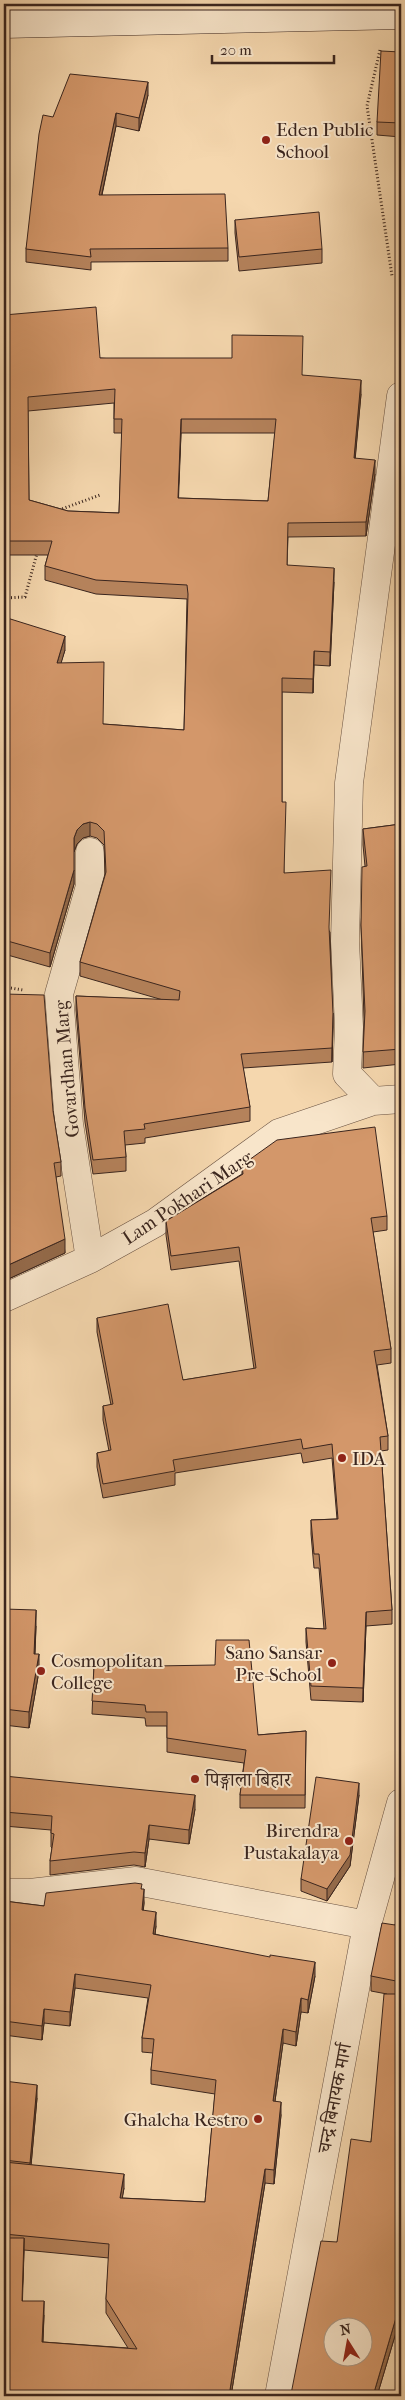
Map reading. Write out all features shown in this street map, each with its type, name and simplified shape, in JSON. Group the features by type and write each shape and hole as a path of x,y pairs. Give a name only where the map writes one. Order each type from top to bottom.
{"street":[{"path":"4,24 108,23 202,11 397,12"},
{"path":"401,396 349,782 345,941 349,1027 347,1074 373,1101 401,1099"},
{"name":"Govardhan Marg","path":"90,852 90,886 59,994 69,1124 90,1259"},
{"name":"Lam Pokhari Marg","path":"4,1298 90,1259 155,1223 279,1133 373,1101"},
{"name":"चन्द्र बिनायक मार्ग","path":"279,2396 367,1925 401,1803"},
{"path":"4,1893 30,1893 136,1881 367,1925"}],"path":[{"path":"392,276 367,106 397,12"},
{"path":"55,517 59,510 100,494"},
{"path":"4,598 25,597 39,547"}],"building":[{"path":"381,51 401,52 401,123 377,122"},
{"path":"70,74 148,82 139,118 116,113 99,195 225,194 228,248 90,249 91,257 26,249 39,134 43,115 53,117"},
{"path":"319,212 322,249 239,257 235,220"},
{"path":"96,307 100,358 232,358 232,335 303,336 302,375 361,380 354,458 375,460 366,522 288,523 287,565 334,568 330,652 314,651 313,679 282,678 282,802 286,802 284,873 331,870 329,927 333,1013 332,1048 241,1054 250,1107 144,1124 145,1129 124,1131 126,1157 93,1160 85,1108 76,996 179,1000 180,991 80,962 106,872 104,831 97,824 90,822 83,824 77,830 74,838 74,870 50,953 4,940 4,617 65,636 57,663 104,662 103,724 184,730 187,585 96,580 45,566 52,541 4,541 4,315","holes":["115,389 114,419 122,419 119,513 68,511 29,500 28,397","181,419 276,419 268,501 178,498"]},
{"path":"401,498 401,521 398,521"},
{"path":"398,573 401,573 401,607 396,606"},
{"path":"401,824 401,1049 363,1052 365,1011 361,925 362,867 367,866 363,829"},
{"path":"4,994 44,995 53,1111 61,1162 54,1163 65,1239 4,1267"},
{"path":"375,1127 387,1216 371,1218 391,1349 374,1351 388,1436 380,1437 392,1610 366,1612 363,1688 311,1686 306,1628 326,1629 319,1554 314,1554 311,1520 338,1519 332,1444 303,1449 301,1439 173,1460 175,1471 103,1484 97,1453 111,1450 103,1406 113,1404 97,1318 168,1304 183,1380 256,1368 239,1247 171,1256 166,1221 243,1174 242,1165 277,1140"},
{"path":"4,1609 36,1610 34,1654 39,1654 29,1712 4,1709"},
{"path":"216,1640 249,1640 258,1735 306,1731 305,1795 240,1795 246,1750 167,1738 167,1712 146,1712 145,1705 92,1701 94,1667 215,1665"},
{"path":"4,1776 195,1795 189,1830 149,1825 145,1853 134,1852 50,1861 54,1834 51,1833 52,1816 4,1812"},
{"path":"316,1777 359,1783 350,1855 327,1889 301,1879"},
{"path":"135,1883 142,1884 141,1889 144,1889 142,1910 156,1912 153,1934 270,1957 270,1955 315,1962 308,2000 301,1998 296,2032 283,2029 273,2101 281,2102 274,2170 265,2169 229,2396 4,2396 4,2238 24,2238 22,2301 44,2301 42,2342 137,2349 106,2299 109,2244 4,2234 4,2162 124,2174 120,2198 205,2202 216,2080 151,2070 154,2039 142,2038 151,1985 75,1974 70,2012 44,2009 42,2026 4,2021 4,1901 44,1906 46,1893"},
{"path":"401,1907 401,1982 371,1976 382,1923 395,1925"},
{"path":"384,1994 401,1994 401,2304 373,2396 291,2396 321,2241 337,2242 351,2139 371,2142"},
{"path":"4,2081 37,2085 30,2163 4,2160"}],"place":[{"name":"Eden Public School","path":"266,140"},
{"name":"IDA","path":"342,1458"},
{"name":"Sano Sansar Pre-School","path":"332,1663"},
{"name":"Cosmopolitan College","path":"41,1671"},
{"name":"पिङ्गाला बिहार","path":"195,1779"},
{"name":"Birendra Pustakalaya","path":"349,1841"},
{"name":"Ghalcha Restro","path":"258,2119"}]}
